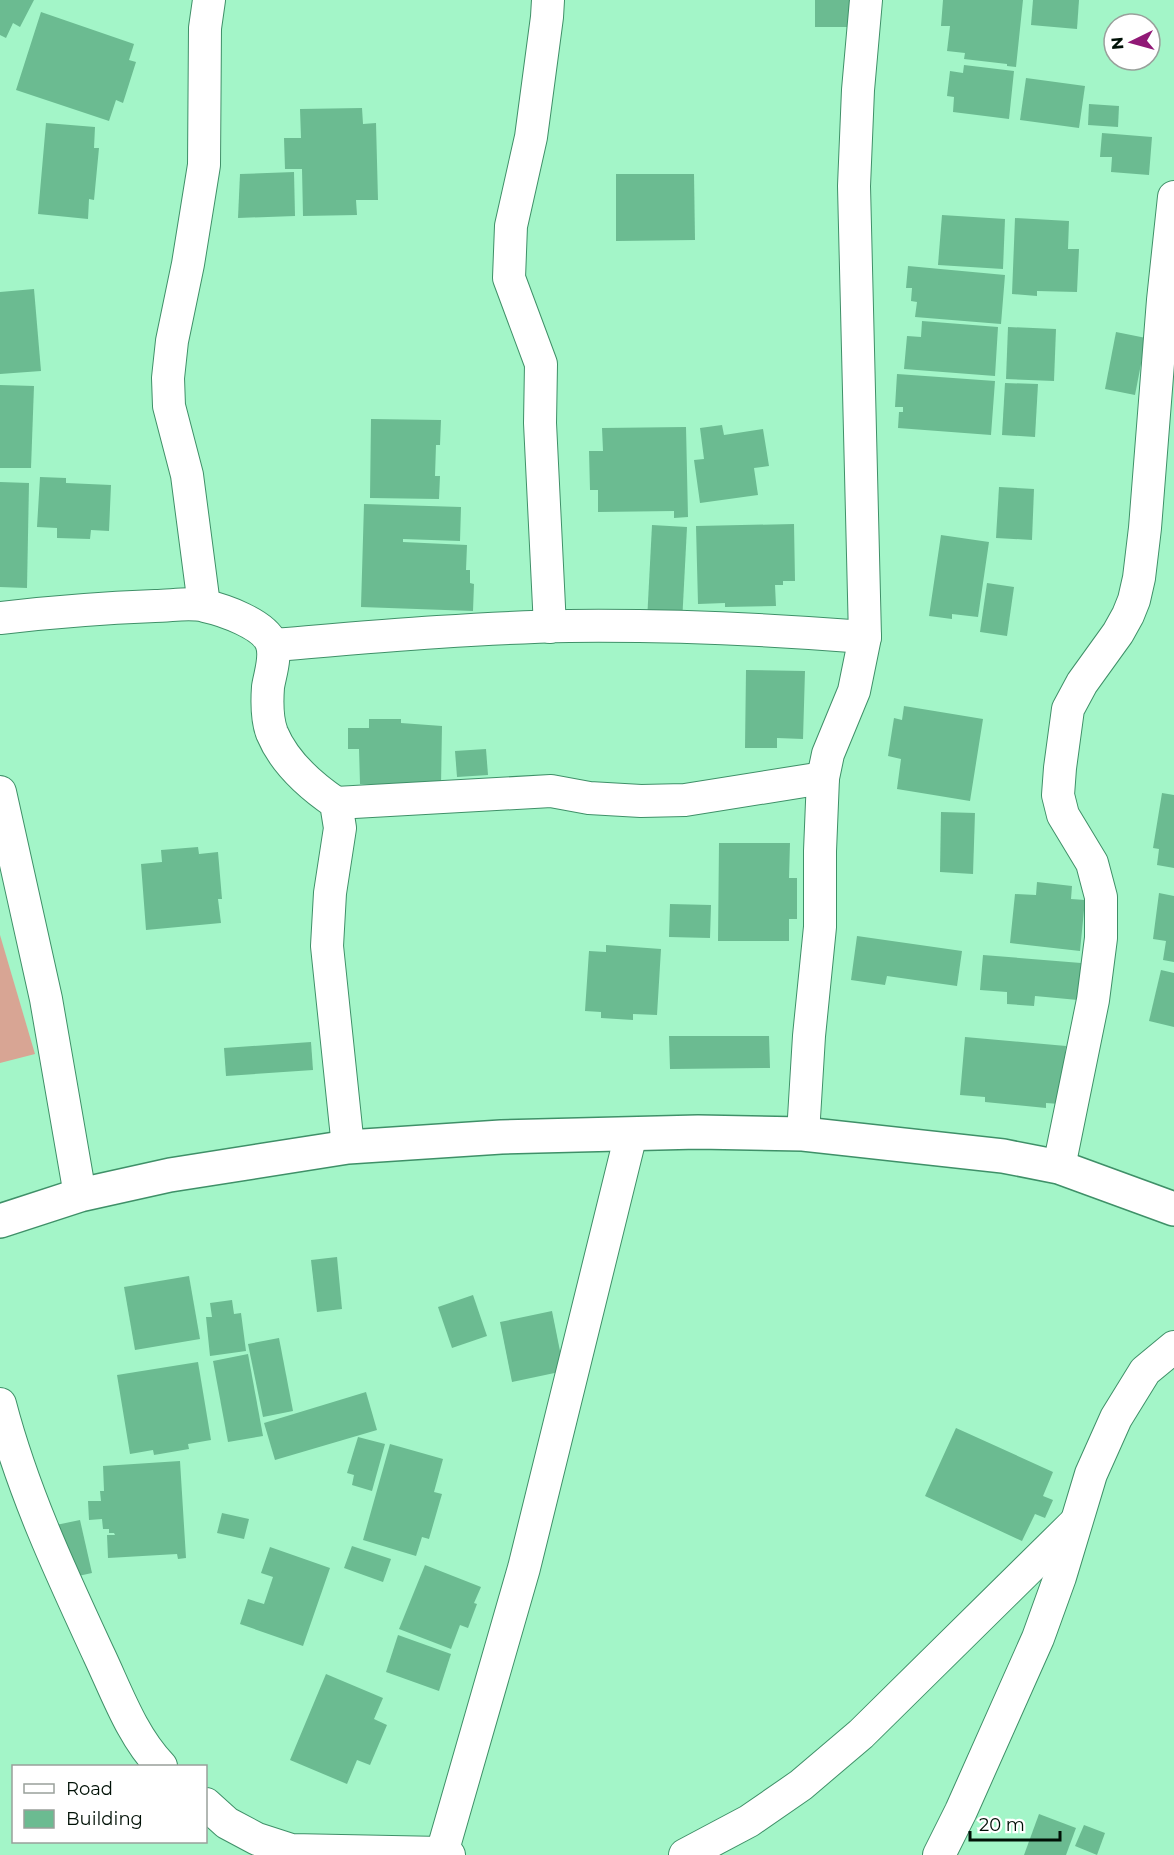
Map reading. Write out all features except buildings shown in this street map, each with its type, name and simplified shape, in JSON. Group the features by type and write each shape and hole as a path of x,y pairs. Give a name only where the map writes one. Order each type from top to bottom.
{"street":[{"path":"204,605 187,475 169,406 168,378 172,341 188,264 204,165 205,28 209,0"},
{"path":"548,0 531,137 510,226 509,278 541,364 540,423 550,627"},
{"path":"803,1134 809,1036 820,927 823,778 828,754 854,691 865,637 854,186 858,90 866,0"},
{"path":"1059,1167 1093,1000 1101,938 1101,897 1092,863 1063,815 1058,795 1060,768 1068,709 1082,683 1118,633 1128,615 1139,578 1174,197"},
{"path":"0,618 91,608 204,605 242,618 267,636 273,645 268,689 271,732 297,770 319,792 336,803 551,791 589,798 641,801 685,800 823,778"},
{"path":"273,645 436,632 550,627 735,628 865,637"},
{"path":"0,792 46,999 80,1195"},
{"path":"336,803 340,828 330,893 327,946 348,1147"},
{"path":"0,1221 80,1195 170,1175 348,1147 501,1137 632,1134 803,1134 1003,1156 1059,1167 1174,1209"},
{"path":"207,1805 227,1823 257,1839 291,1850 445,1854 524,1568 632,1134"},
{"path":"939,1855 1038,1638 1060,1577 1091,1474 1116,1418 1145,1371 1174,1347"},
{"path":"0,1404 33,1508 79,1613 132,1727 160,1765"},
{"path":"685,1855 748,1821 801,1785 861,1734 1075,1524"}],"shaded area":[{"path":"0,935 35,1054 0,1063"}]}
